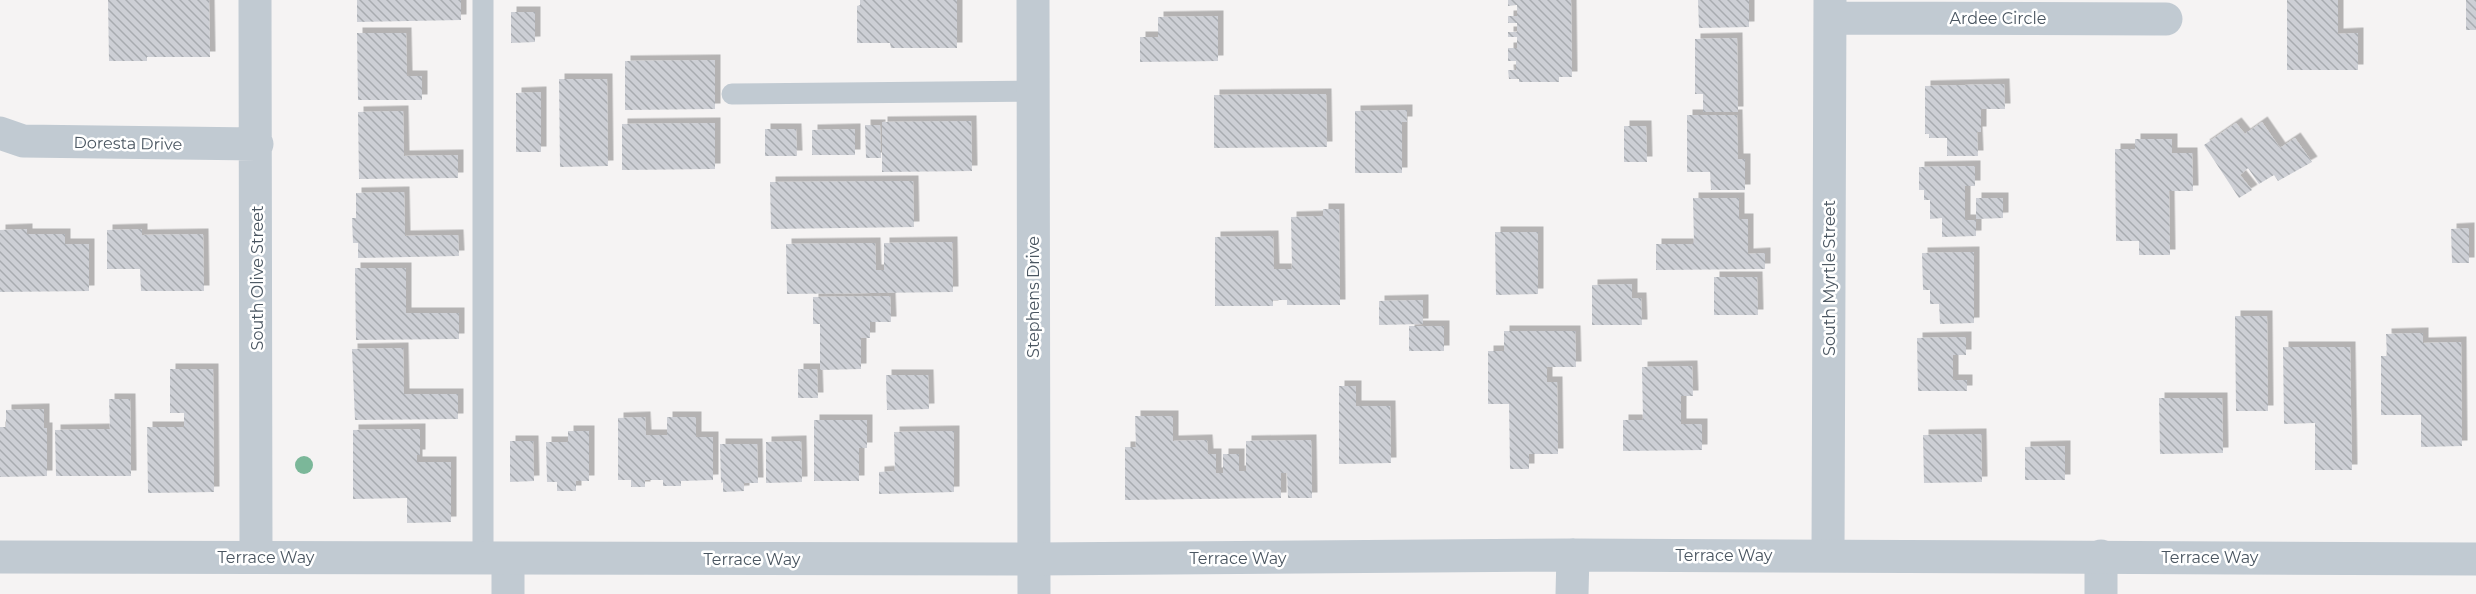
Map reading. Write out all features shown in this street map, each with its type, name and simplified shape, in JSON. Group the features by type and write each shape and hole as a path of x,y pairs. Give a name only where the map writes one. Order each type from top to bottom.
{"street":[{"name":"South Olive Street","path":"255,0 256,556"},
{"name":"Stephens Drive","path":"1033,0 1034,594"},
{"name":"Ardee Circle","path":"1830,9 2166,19"},
{"name":"South Myrtle Street","path":"1828,555 1830,9"},
{"name":"Doresta Drive","path":"0,133 23,141 257,144"},
{"path":"1572,594 1573,555"},
{"name":"Terrace Way","path":"0,557 1034,559 1828,555 2476,559"},
{"path":"2101,556 2101,594"},
{"path":"496,559 508,594"}],"lane":[{"path":"483,0 496,559"},
{"path":"732,94 1033,91"}],"building":[{"path":"108,0 209,0 210,57 147,57 147,61 109,61"},
{"path":"357,0 461,0 461,20 357,22"},
{"path":"860,0 957,0 957,48 891,48 890,43 857,43 857,6 860,5"},
{"path":"1508,0 1571,0 1572,77 1559,77 1559,82 1519,82 1519,79 1509,79 1508,70 1516,70 1516,61 1508,61 1508,48 1517,48 1517,37 1508,37 1508,32 1517,32 1517,23 1508,23 1508,16 1517,16 1517,5 1508,6"},
{"path":"1698,0 1749,0 1749,27 1699,28"},
{"path":"2287,0 2338,0 2338,34 2358,33 2358,70 2287,70"},
{"path":"2466,0 2476,0 2476,30 2466,30"},
{"path":"511,12 535,12 535,42 511,43"},
{"path":"1218,16 1218,61 1140,62 1140,37 1158,37 1158,17"},
{"path":"357,33 406,33 407,76 422,76 422,100 358,100"},
{"path":"1737,38 1738,112 1703,112 1703,94 1695,94 1695,39"},
{"path":"715,60 715,109 625,110 625,61"},
{"path":"559,79 607,79 608,166 560,167"},
{"path":"2004,84 2005,109 1981,109 1981,132 1977,132 1978,156 1947,156 1947,138 1929,138 1929,134 1925,134 1925,86"},
{"path":"541,92 541,152 516,152 516,93"},
{"path":"1326,94 1327,147 1214,148 1214,95"},
{"path":"1407,110 1407,122 1402,122 1402,173 1355,173 1355,111"},
{"path":"403,111 404,156 458,155 458,178 359,179 358,112"},
{"path":"1687,115 1737,115 1738,159 1745,159 1745,190 1711,190 1710,172 1687,172"},
{"path":"971,121 972,171 882,172 882,122"},
{"path":"2262,122 2280,148 2295,138 2312,162 2278,181 2274,175 2259,184 2248,168 2240,175 2252,190 2239,198 2204,145 2236,123 2245,134"},
{"path":"715,123 715,169 622,170 622,124"},
{"path":"865,125 880,125 881,158 866,158"},
{"path":"1624,126 1646,126 1647,162 1624,162"},
{"path":"765,129 796,129 797,156 765,156"},
{"path":"855,129 855,155 812,155 812,130"},
{"path":"2135,139 2172,139 2172,153 2192,153 2193,191 2169,191 2170,255 2139,255 2139,241 2116,241 2115,149 2135,149"},
{"path":"1975,166 1975,186 1965,186 1965,220 1976,220 1976,236 1942,237 1942,218 1930,219 1930,200 1924,200 1924,190 1919,190 1919,167"},
{"path":"913,181 914,227 771,229 770,182"},
{"path":"404,192 405,236 458,235 459,256 358,258 358,243 353,243 352,218 356,218 356,193"},
{"path":"1693,198 1739,198 1739,219 1748,219 1748,254 1765,253 1765,269 1656,270 1656,244 1694,244"},
{"path":"1976,198 2003,198 2003,218 1976,219"},
{"path":"1323,209 1339,209 1340,305 1287,305 1287,300 1273,300 1273,306 1215,306 1215,237 1273,236 1274,269 1292,269 1291,217 1323,216"},
{"path":"2469,228 2469,263 2452,263 2451,229"},
{"path":"27,229 27,234 65,234 65,244 89,244 89,291 0,292 0,230"},
{"path":"142,229 142,235 203,234 204,291 141,291 140,269 107,269 107,230"},
{"path":"1495,232 1538,232 1538,294 1496,295"},
{"path":"952,242 953,292 787,294 786,244 875,243 876,270 884,270 884,243"},
{"path":"1974,252 1974,323 1940,324 1939,304 1930,304 1930,290 1923,290 1922,253"},
{"path":"355,268 406,268 406,313 459,313 459,339 356,340"},
{"path":"1714,277 1757,277 1758,315 1714,315"},
{"path":"1632,284 1632,298 1641,298 1642,325 1592,325 1592,285"},
{"path":"890,296 891,322 870,322 870,338 861,338 861,369 820,370 820,324 813,324 813,297"},
{"path":"1423,300 1423,324 1379,325 1379,301"},
{"path":"2235,316 2267,316 2268,411 2236,411"},
{"path":"1409,326 1444,326 1444,351 1409,351"},
{"path":"1504,331 1575,331 1576,367 1547,367 1547,382 1557,382 1558,454 1529,454 1529,469 1510,469 1509,404 1488,404 1488,351 1504,351"},
{"path":"2423,333 2423,343 2461,342 2462,446 2421,447 2421,415 2381,415 2381,356 2387,356 2386,334"},
{"path":"1966,337 1966,355 1953,355 1953,380 1967,380 1967,391 1918,391 1917,338"},
{"path":"2283,347 2350,347 2352,470 2315,470 2315,423 2284,424"},
{"path":"403,348 404,394 458,394 458,419 355,420 352,349"},
{"path":"1692,366 1693,396 1681,396 1681,424 1702,424 1702,450 1623,451 1623,420 1643,420 1642,367"},
{"path":"170,369 213,369 214,492 148,493 147,427 184,427 184,413 170,413"},
{"path":"798,369 817,369 818,398 798,398"},
{"path":"886,375 928,375 929,409 887,410"},
{"path":"1339,386 1356,386 1356,406 1390,406 1391,463 1339,464"},
{"path":"2159,398 2222,398 2223,453 2160,454"},
{"path":"109,399 130,399 131,476 56,476 55,430 110,429"},
{"path":"44,409 44,428 47,428 47,476 0,477 0,427 6,427 6,410"},
{"path":"1135,416 1173,416 1173,441 1207,440 1208,454 1216,454 1216,473 1223,473 1223,454 1239,454 1239,471 1246,471 1246,441 1311,440 1312,498 1288,498 1287,473 1281,473 1281,498 1125,500 1125,447 1136,447"},
{"path":"645,417 646,435 667,435 667,417 696,417 696,437 713,437 713,480 681,481 681,486 663,486 663,480 645,480 645,487 631,487 631,480 618,480 618,418"},
{"path":"814,420 867,420 867,448 859,448 859,481 814,481"},
{"path":"420,429 420,455 417,455 417,462 451,462 451,522 407,523 407,498 353,499 353,430"},
{"path":"568,431 589,431 589,481 576,481 576,491 557,491 557,482 547,482 546,442 568,442"},
{"path":"954,431 954,492 879,494 879,472 895,471 894,432"},
{"path":"1981,434 1982,482 1924,483 1923,435"},
{"path":"510,441 533,441 534,481 510,482"},
{"path":"801,441 802,482 766,483 766,442"},
{"path":"720,444 757,444 758,483 744,483 744,491 723,492"},
{"path":"2065,446 2065,480 2025,480 2025,447"}]}
